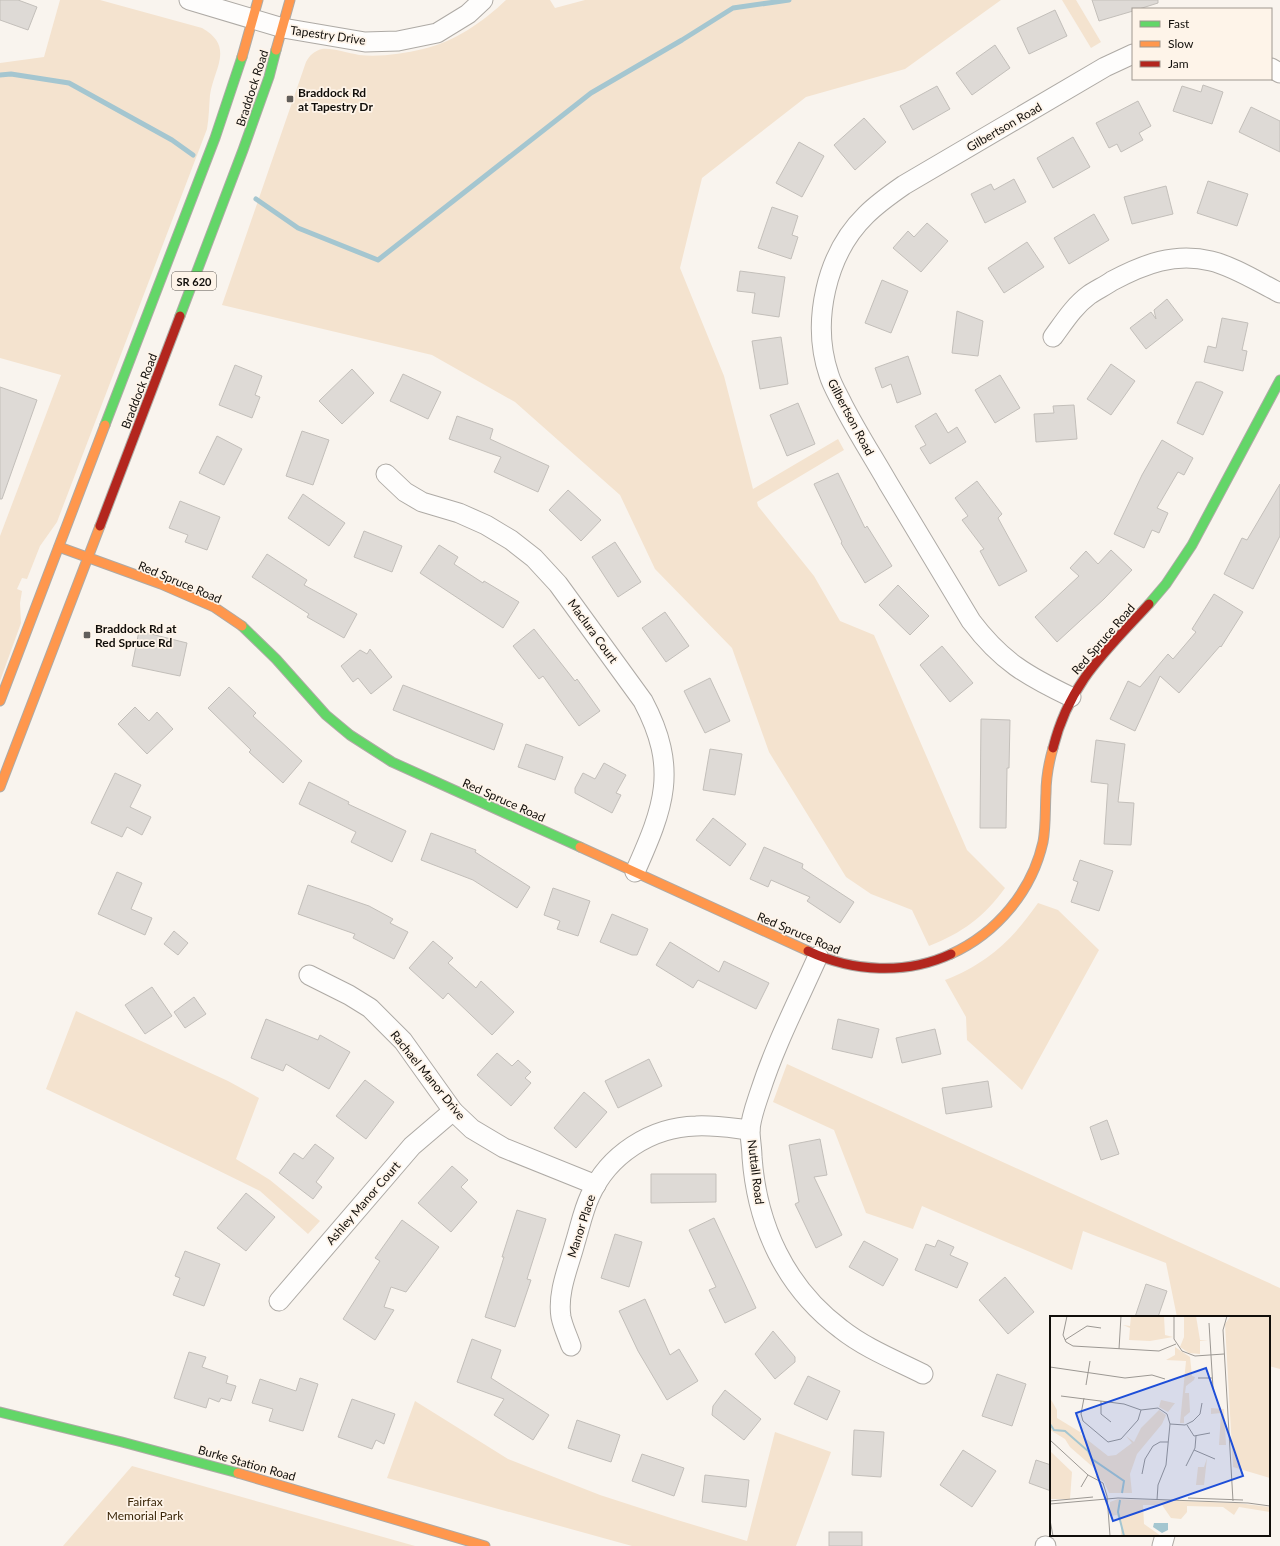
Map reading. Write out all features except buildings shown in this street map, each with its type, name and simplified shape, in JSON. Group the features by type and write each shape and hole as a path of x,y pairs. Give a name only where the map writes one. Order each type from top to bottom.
{"street":[{"name":"Tapestry Drive","path":"189,0 283,28 365,42 398,40 437,33 468,14 482,0"},
{"name":"Braddock Road","path":"0,701 215,138 239,68 258,0"},
{"name":"Braddock Road","path":"0,787 270,77 290,0"},
{"name":"Gilbertson Road","path":"1071,697 1034,679 1014,666 996,651 971,621 859,435 832,383 824,357 822,320 828,282 838,257 849,236 865,216 884,199 904,185 1105,67 1132,54"},
{"path":"1053,337 1070,313 1089,295 1139,267 1157,261 1186,257 1213,261 1280,293"},
{"name":"Red Spruce Road","path":"59,548 161,584 214,608 241,625 276,659 326,715 350,735 380,755 449,789 818,956 843,964 864,968 888,969 913,967 938,960 962,949 980,938 1001,920 1024,890 1039,856 1045,828 1046,790 1050,761 1057,731 1071,697 1084,677 1104,652 1158,595 1180,565 1280,380"},
{"name":"Maclura Court","path":"386,474 405,492 422,502 459,513 486,525 511,540 534,558 558,584 643,701 652,719 660,743 664,766 664,785 654,829 635,872"},
{"name":"Nuttall Road","path":"818,956 769,1064 750,1130 754,1180 761,1211 773,1244 793,1279 815,1307 842,1330 870,1348 923,1374"},
{"name":"Rachael Manor Drive","path":"309,975 349,995 370,1008 403,1041 453,1111 472,1129 504,1148 596,1185"},
{"name":"Ashley Manor Court","path":"279,1301 412,1146 453,1111"},
{"name":"Manor Place","path":"571,1346 561,1317 563,1288 586,1205 607,1168 622,1154 643,1140 667,1130 695,1126 750,1130"},
{"name":"Burke Station Road","path":"0,1412 140,1446 339,1502 485,1546"},
{"path":"1162,1546 1165,1536"}],"green space":[{"path":"60,0 100,0 202,28 212,35 218,43 220,58 210,95 207,129 57,522 40,546 27,579 22,578 17,589 22,591 20,603 21,623 0,681 0,536 61,375 0,358 0,63 44,57"},
{"path":"506,0 550,0 555,8 585,0 1001,0 905,69 806,97 702,178 680,268 724,376 753,489 838,439 844,450 757,502 758,506 814,576 840,621 874,635 967,850 1005,888 980,916 952,936 929,946 912,910 871,894 846,877 769,752 732,648 655,569 620,495 515,402 432,355 222,305 306,62 311,55 319,50 327,49 367,56 391,55 435,46 468,30 488,16"},
{"path":"1062,0 1076,0 1101,42 1091,48"},
{"path":"1038,903 1058,910 1099,950 1022,1090 967,1040 966,1017 945,980 974,966 998,949 1019,928"},
{"path":"76,1011 228,1081 259,1098 236,1159 270,1180 320,1221 308,1234 260,1191 46,1089"},
{"path":"787,1064 1280,1288 1280,1369 1270,1366 1270,1316 1177,1316 1166,1263 1083,1231 1072,1270 922,1206 913,1229 866,1213 834,1130 773,1102"},
{"path":"415,1401 508,1459 600,1495 747,1541 775,1432 831,1452 796,1546 632,1546 387,1478"},
{"name":"Fairfax Memorial Park","path":"132,1466 415,1546 63,1546"}],"waterway":[{"path":"256,199 298,228 378,260 591,93 682,40 733,8 789,0"},
{"path":"0,75 11,74 69,83 172,140 193,155"}],"traffic: fast":[{"path":"180,316 243,150 269,77 276,50"},
{"path":"105,425 215,138 242,57"},
{"path":"1149,604 1166,584 1192,545 1280,380"},
{"path":"242,626 276,659 326,715 350,735 392,762 580,847"},
{"path":"0,1412 122,1442 238,1473"}],"traffic: slow":[{"path":"242,57 258,0"},
{"path":"276,50 290,0"},
{"path":"0,701 105,425"},
{"path":"0,787 100,526"},
{"path":"59,547 161,584 214,607 242,626"},
{"path":"951,954 983,935 997,922 1010,908 1030,877 1038,860 1043,842 1047,782 1053,748"},
{"path":"580,847 808,951"},
{"path":"238,1473 485,1546"}],"traffic: jam":[{"path":"100,526 180,316"},
{"path":"1053,748 1060,725 1079,686 1104,653 1149,604"},
{"path":"808,951 843,963 861,967 880,968 898,968 916,965 934,961 951,954"}],"place":[{"name":"Braddock Rd at Tapestry Dr","path":"290,99"},
{"name":"Braddock Rd at Red Spruce Rd","path":"87,635"}]}
